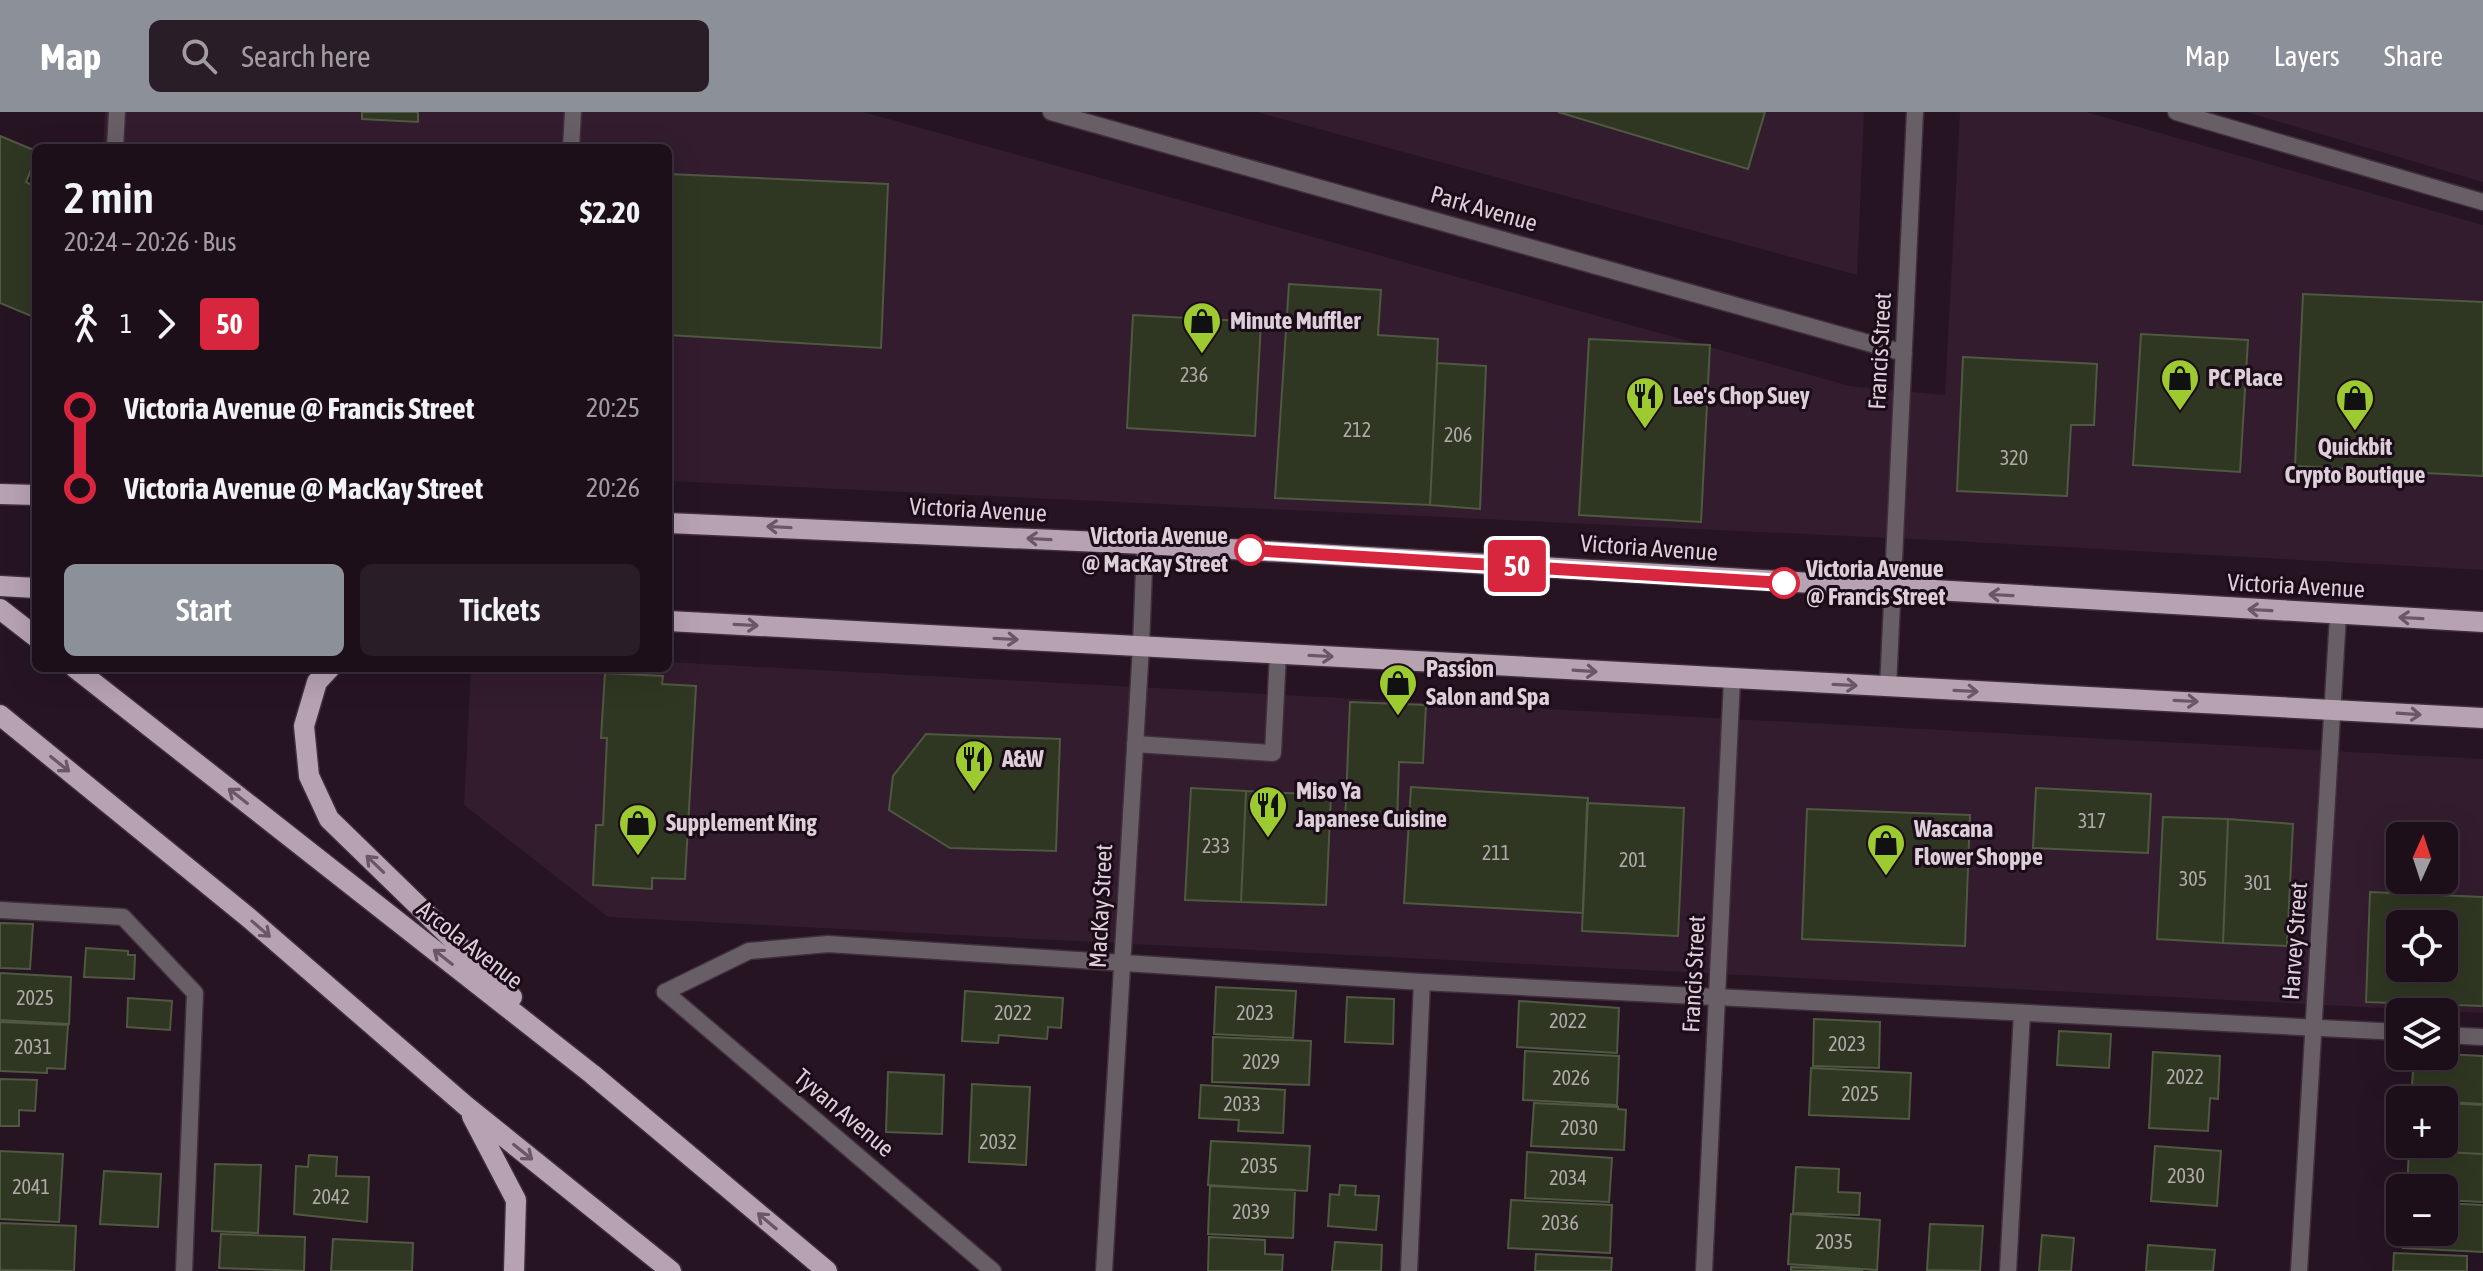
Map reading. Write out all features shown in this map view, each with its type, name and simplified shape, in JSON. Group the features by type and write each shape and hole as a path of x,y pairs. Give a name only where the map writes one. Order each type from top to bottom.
{"main road":[{"path":"0,494 32,495"},
{"name":"Victoria Avenue","path":"672,523 1145,544 2483,622"},
{"path":"0,586 32,588"},
{"path":"0,609 32,634"},
{"path":"672,621 2483,718"},
{"name":"Arcola Avenue","path":"80,672 592,1074 827,1271"},
{"path":"326,672 317,682 304,726 309,776 329,819 592,1074"},
{"path":"0,715 249,918 466,1106 671,1271"},
{"path":"466,1106 516,1200 514,1271"}],"street":[{"path":"115,144 117,112"},
{"path":"571,144 573,112"},
{"name":"Park Avenue","path":"1051,112 1904,353"},
{"name":"Francis Street","path":"1888,688 1915,112"},
{"path":"2176,112 2483,202"},
{"name":"MacKay Street","path":"1104,1271 1145,544"},
{"name":"Harvey Street","path":"2299,1271 2338,615"},
{"path":"1135,744 1273,753 1278,653"},
{"name":"Francis Street","path":"1704,1271 1732,680"},
{"path":"0,910 123,917 195,993 184,1271"},
{"name":"Tyvan Avenue","path":"993,1271 665,992 749,951 828,944 1122,965"},
{"path":"1122,965 2386,1031"},
{"path":"1409,1271 1422,982"},
{"path":"2008,1271 2022,1013"},
{"path":"2458,1036 2483,1037"}],"shaded area":[{"path":"105,112 863,112 1850,386 1945,395 1960,112 2086,112 2483,225 2483,570 1953,541 672,481 672,144 103,144"},
{"path":"1256,112 1864,112 1857,275"},
{"path":"2246,112 2483,112 2483,182"},
{"path":"672,662 2483,759 2483,1013 2458,1012 2458,998 2386,998 2386,1008 608,917 464,805 471,672 672,672"}],"building":[{"path":"362,112 418,112 418,122 362,119"},
{"path":"1558,112 1765,112 1748,169"},
{"path":"0,136 32,149 32,168 26,182 32,185 32,316 0,303"},
{"path":"672,174 888,184 881,348 672,335"},
{"path":"1289,284 1381,290 1378,335 1438,339 1430,505 1275,498"},
{"path":"2303,294 2483,302 2483,476 2295,466"},
{"path":"1133,315 1261,322 1255,436 1127,428"},
{"path":"2141,334 2248,340 2240,472 2133,465"},
{"name":"Lee's Chop Suey","path":"1589,339 1710,345 1701,522 1579,515"},
{"path":"1963,357 2097,364 2094,425 2071,425 2067,496 1957,491"},
{"path":"1437,363 1486,366 1480,509 1430,505"},
{"path":"605,673 663,676 662,684 696,686 685,879 652,878 652,889 593,885 596,825 603,825 607,738 601,738"},
{"path":"1350,702 1426,705 1423,763 1399,762 1397,825 1345,823"},
{"name":"A&W","path":"926,734 1060,739 1056,851 950,848 889,810 893,776"},
{"path":"1411,787 1588,798 1583,913 1404,903"},
{"path":"1191,788 1246,791 1241,902 1185,900"},
{"path":"2036,788 2151,794 2148,853 2033,848"},
{"path":"1246,791 1331,795 1326,905 1241,902"},
{"path":"1587,803 1684,808 1678,936 1582,931"},
{"name":"Wascana Flower Shoppe","path":"1807,809 1970,815 1965,946 1802,939"},
{"path":"2163,817 2228,819 2223,943 2157,939"},
{"path":"2228,819 2293,824 2287,946 2223,943"},
{"path":"2370,892 2483,897 2483,1006 2458,1005 2458,998 2386,998 2386,1003 2366,1002"},
{"path":"0,923 33,924 30,969 0,968"},
{"path":"86,948 128,951 128,955 135,955 134,979 84,977"},
{"path":"0,973 71,977 69,1024 0,1020"},
{"path":"1216,987 1296,991 1293,1038 1214,1034"},
{"path":"965,991 1063,998 1061,1028 1048,1027 1047,1039 999,1035 998,1043 962,1041"},
{"path":"1347,997 1394,999 1393,1044 1345,1042"},
{"path":"128,998 172,1001 170,1030 127,1027"},
{"path":"1519,1001 1619,1008 1617,1053 1517,1047"},
{"path":"1814,1019 1880,1022 1879,1068 1813,1066"},
{"path":"0,1022 68,1025 65,1069 47,1068 47,1073 0,1071"},
{"path":"2059,1031 2111,1034 2109,1068 2057,1065"},
{"path":"1213,1037 1311,1041 1309,1085 1212,1082"},
{"path":"1525,1051 1619,1056 1617,1105 1523,1100"},
{"path":"2153,1052 2220,1056 2218,1099 2210,1098 2208,1131 2149,1128"},
{"path":"2458,1055 2483,1056 2483,1104 2458,1103 2458,1086 2412,1086 2413,1070 2458,1070"},
{"path":"1811,1068 1911,1073 1909,1119 1809,1115"},
{"path":"888,1072 944,1075 942,1134 886,1132"},
{"path":"0,1079 37,1080 35,1111 19,1110 19,1126 0,1126"},
{"path":"972,1084 1030,1087 1026,1165 969,1162"},
{"path":"1201,1085 1285,1090 1283,1133 1238,1131 1239,1120 1199,1118"},
{"path":"1534,1103 1626,1110 1624,1150 1531,1146"},
{"path":"2458,1104 2483,1105 2483,1154 2458,1153"},
{"path":"1211,1141 1310,1146 1307,1191 1208,1185"},
{"path":"2155,1146 2221,1151 2217,1206 2151,1201"},
{"path":"0,1151 63,1154 59,1222 0,1219"},
{"path":"1527,1152 1612,1158 1609,1202 1525,1198"},
{"path":"2458,1153 2483,1154 2483,1202 2458,1201 2458,1174 2408,1174 2409,1158 2458,1158"},
{"path":"309,1155 337,1157 336,1176 369,1177 367,1222 294,1214 296,1166 308,1167"},
{"path":"215,1164 261,1165 258,1233 212,1231"},
{"path":"1796,1167 1839,1169 1838,1192 1860,1193 1859,1215 1793,1213"},
{"path":"104,1171 161,1174 158,1227 100,1224"},
{"path":"1340,1185 1356,1186 1355,1195 1379,1196 1376,1230 1328,1226 1330,1194 1339,1195"},
{"path":"1210,1186 1295,1190 1293,1238 1208,1234"},
{"path":"1511,1200 1612,1205 1610,1253 1508,1248"},
{"path":"2458,1204 2483,1205 2483,1252 2403,1248 2458,1246"},
{"path":"1791,1214 1880,1220 1877,1270 1788,1264"},
{"path":"0,1223 76,1226 74,1271 0,1270"},
{"path":"1930,1224 1983,1226 1980,1271 1927,1270"},
{"path":"221,1234 305,1237 304,1271 219,1268"},
{"path":"2042,1235 2074,1238 2071,1271 2039,1271"},
{"path":"1209,1237 1265,1240 1265,1254 1283,1255 1282,1271 1208,1271"},
{"path":"333,1239 413,1243 412,1271 331,1271"},
{"path":"1335,1242 1382,1245 1381,1271 1332,1271"},
{"path":"2148,1245 2215,1250 2213,1271 2146,1271"},
{"path":"2394,1253 2467,1256 2467,1271 2393,1271"},
{"path":"1536,1254 1612,1258 1611,1271 1535,1271"},
{"path":"1791,1267 1863,1270 1791,1271"}],"bus line":[{"name":"50","path":"1250,550 1784,583"}],"place":[{"name":"Minute Muffler","path":"1202,355"},
{"name":"PC Place","path":"2180,412"},
{"name":"Lee's Chop Suey","path":"1645,430"},
{"name":"Quickbit Crypto Boutique","path":"2355,432"},
{"name":"Victoria Avenue @ MacKay Street","path":"1250,550"},
{"name":"Victoria Avenue @ Francis Street","path":"1784,583"},
{"name":"Passion Salon and Spa","path":"1398,717"},
{"name":"A&W","path":"974,793"},
{"name":"Miso Ya Japanese Cuisine","path":"1268,839"},
{"name":"Supplement King","path":"638,857"},
{"name":"Wascana Flower Shoppe","path":"1886,877"}]}
